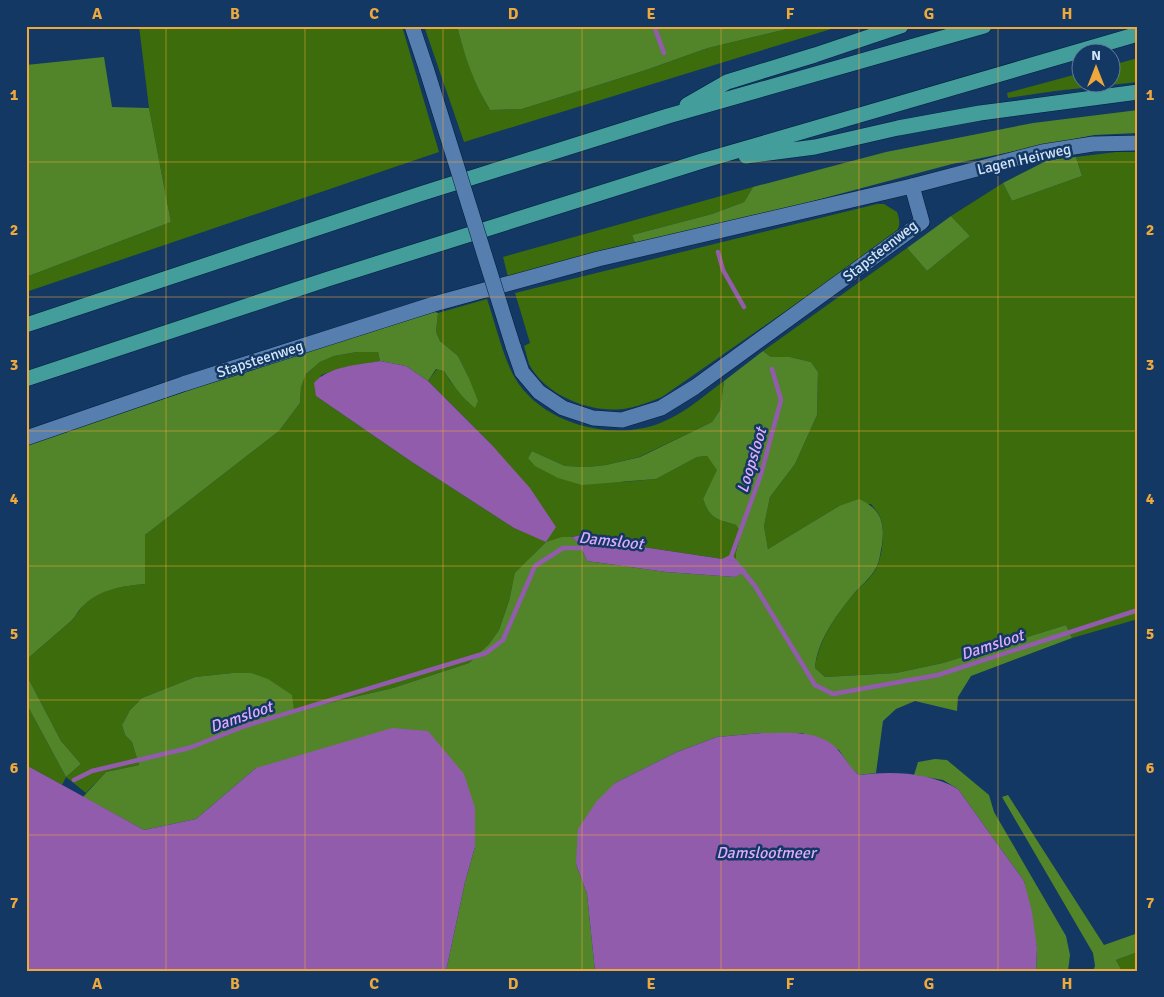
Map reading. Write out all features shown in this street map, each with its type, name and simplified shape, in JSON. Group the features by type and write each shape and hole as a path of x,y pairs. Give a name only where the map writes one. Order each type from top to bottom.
{"highway":[{"path":"815,55 880,26"},
{"path":"668,116 727,82 900,26"},
{"path":"26,326 420,194 668,116 984,26"},
{"path":"26,379 328,279 702,161 1138,34"},
{"path":"702,161 815,147 898,128 980,113 1138,92"}],"street":[{"name":"Stapsteenweg","path":"26,438 183,384 434,304 598,259 912,186 922,222 695,387 661,408 622,420 593,418 563,408 539,392 522,372 513,346 427,70 412,26"},
{"name":"Lagen Heirweg","path":"912,186 1042,152 1093,144 1138,143"}],"green space":[{"path":"139,26 402,26 439,152 26,292 26,277 171,222 149,108"},
{"path":"424,26 457,26 470,69 490,110 522,109 643,71 708,48 800,26 841,26 464,142"},
{"path":"457,26 800,26 708,48 643,71 522,109 490,110 470,69"},
{"path":"104,57 112,107 149,108 171,222 26,277 26,65"},
{"path":"1138,58 1138,82 1122,84 1122,62"},
{"path":"1072,75 1072,89 1008,98 1007,93"},
{"path":"1138,110 1138,133 1094,135 952,164 787,208 635,243 632,235 712,214 744,202 753,187 886,152 1033,123"},
{"path":"1116,152 1138,152 1138,619 1072,638 1066,625 943,663 896,673 825,677 815,668 823,640 839,613 876,569 882,543 882,522 871,504 839,506 768,549 764,526 770,497 795,464 817,415 818,372 811,362 790,357 771,357 763,351 907,248 927,271 970,236 951,216 1003,183 1012,201 1082,176 1076,157"},
{"path":"1076,157 1082,176 1012,201 1003,183 1048,160"},
{"path":"753,187 744,202 712,214 632,235 635,243 508,277 503,257"},
{"path":"877,204 884,204 897,212 899,226 892,237 662,397 629,408 601,409 586,406 572,401 547,386 529,364 524,346 530,343 515,293"},
{"path":"951,216 970,236 927,271 907,248"},
{"path":"487,299 503,350 515,378 528,395 544,408 563,419 584,426 605,430 627,430 648,427 682,412 724,381 720,410 712,422 639,457 606,465 588,467 565,466 532,451 528,458 623,482 656,479 697,457 707,456 718,470 703,499 711,514 736,525 741,533 736,552 736,561 616,543 582,535 546,542 532,556 512,587 499,630 489,644 469,663 393,688 294,711 251,673 195,677 142,698 130,710 122,725 125,735 132,742 139,765 106,772 86,793 66,777 81,764 61,741 26,674 26,660 73,619 89,600 112,589 145,584 145,535 279,431 300,403 301,387 306,374 320,362 334,356 357,352 378,352 380,361 339,369 321,375 316,396 412,462 514,528 546,541 491,444 428,381 437,369 444,371 469,403 468,376 458,356 440,341 436,332 438,313"},
{"path":"435,312 438,313 436,332 440,341 458,356 478,401 475,408 458,391 444,371 436,369 428,381 406,366 380,361 378,352 357,352 334,356 320,362 306,374 301,387 300,403 279,431 145,535 145,584 120,587 104,592 90,600 73,619 26,660 26,445 265,365"},
{"path":"763,351 771,357 790,357 811,362 818,372 817,415 795,464 770,497 764,526 768,549 839,506 859,499 877,512 882,523 882,545 874,572 851,597 833,621 819,649 815,668 825,677 896,673 943,663 1066,625 1072,638 971,676 958,697 957,711 915,701 896,709 883,721 876,773 859,775 851,768 839,750 802,733 762,733 717,737 677,752 615,783 576,864 587,894 595,971 446,971 465,882 475,847 256,768 196,819 144,830 83,797 106,772 139,765 132,742 125,735 122,725 130,710 142,698 195,677 251,673 268,679 292,695 294,711 393,688 469,663 489,644 499,630 509,601 515,573 546,542 562,537 572,537 581,547 587,561 666,572 735,577 746,571 736,561 736,552 741,533 736,525 711,514 703,499 717,470 707,456 697,457 656,479 582,485 558,478 535,466 528,458 532,451 565,466 588,467 640,457 712,422 720,410 724,381"},
{"path":"26,674 61,741 81,764 66,777 26,703"},
{"path":"26,703 66,777 62,785 26,765"},
{"path":"935,759 947,760 989,795 994,812 1066,936 1070,955 1068,971 1036,971 1037,948 1024,881 958,789 943,780 914,775 918,762"},
{"path":"1008,795 1104,945 1138,933 1138,952 1116,960 1122,971 1093,971 1095,966 1093,953 1002,797"},
{"path":"1138,952 1138,971 1122,971 1116,960"}],"water":[{"path":"380,361 406,366 428,381 491,444 530,488 556,527 546,542 514,528 412,462 316,396 314,383 320,377 344,367"},
{"path":"582,535 616,543 736,561 747,571 735,577 666,572 587,561 581,547 572,537"},
{"path":"392,728 428,731 464,774 475,808 475,847 465,882 446,971 26,971 26,765 144,830 196,819 256,768"},
{"name":"Damslootmeer","path":"762,733 804,734 823,739 839,751 859,775 910,774 935,779 958,789 1024,881 1032,912 1037,948 1036,971 595,971 587,894 576,864 578,829 596,802 615,783 677,752 717,737"}],"waterway":[{"name":"Loopsloot","path":"654,26 664,53"},
{"name":"Loopsloot","path":"718,252 723,270 744,307"},
{"name":"Loopsloot","path":"731,557 761,474 781,400 772,369"},
{"name":"Damsloot","path":"74,780 92,771 189,748 245,726 486,653 503,640 535,566 563,548 585,548"},
{"name":"Damsloot","path":"719,563 731,557 755,586 815,685 833,694 938,675 1138,610"}]}
